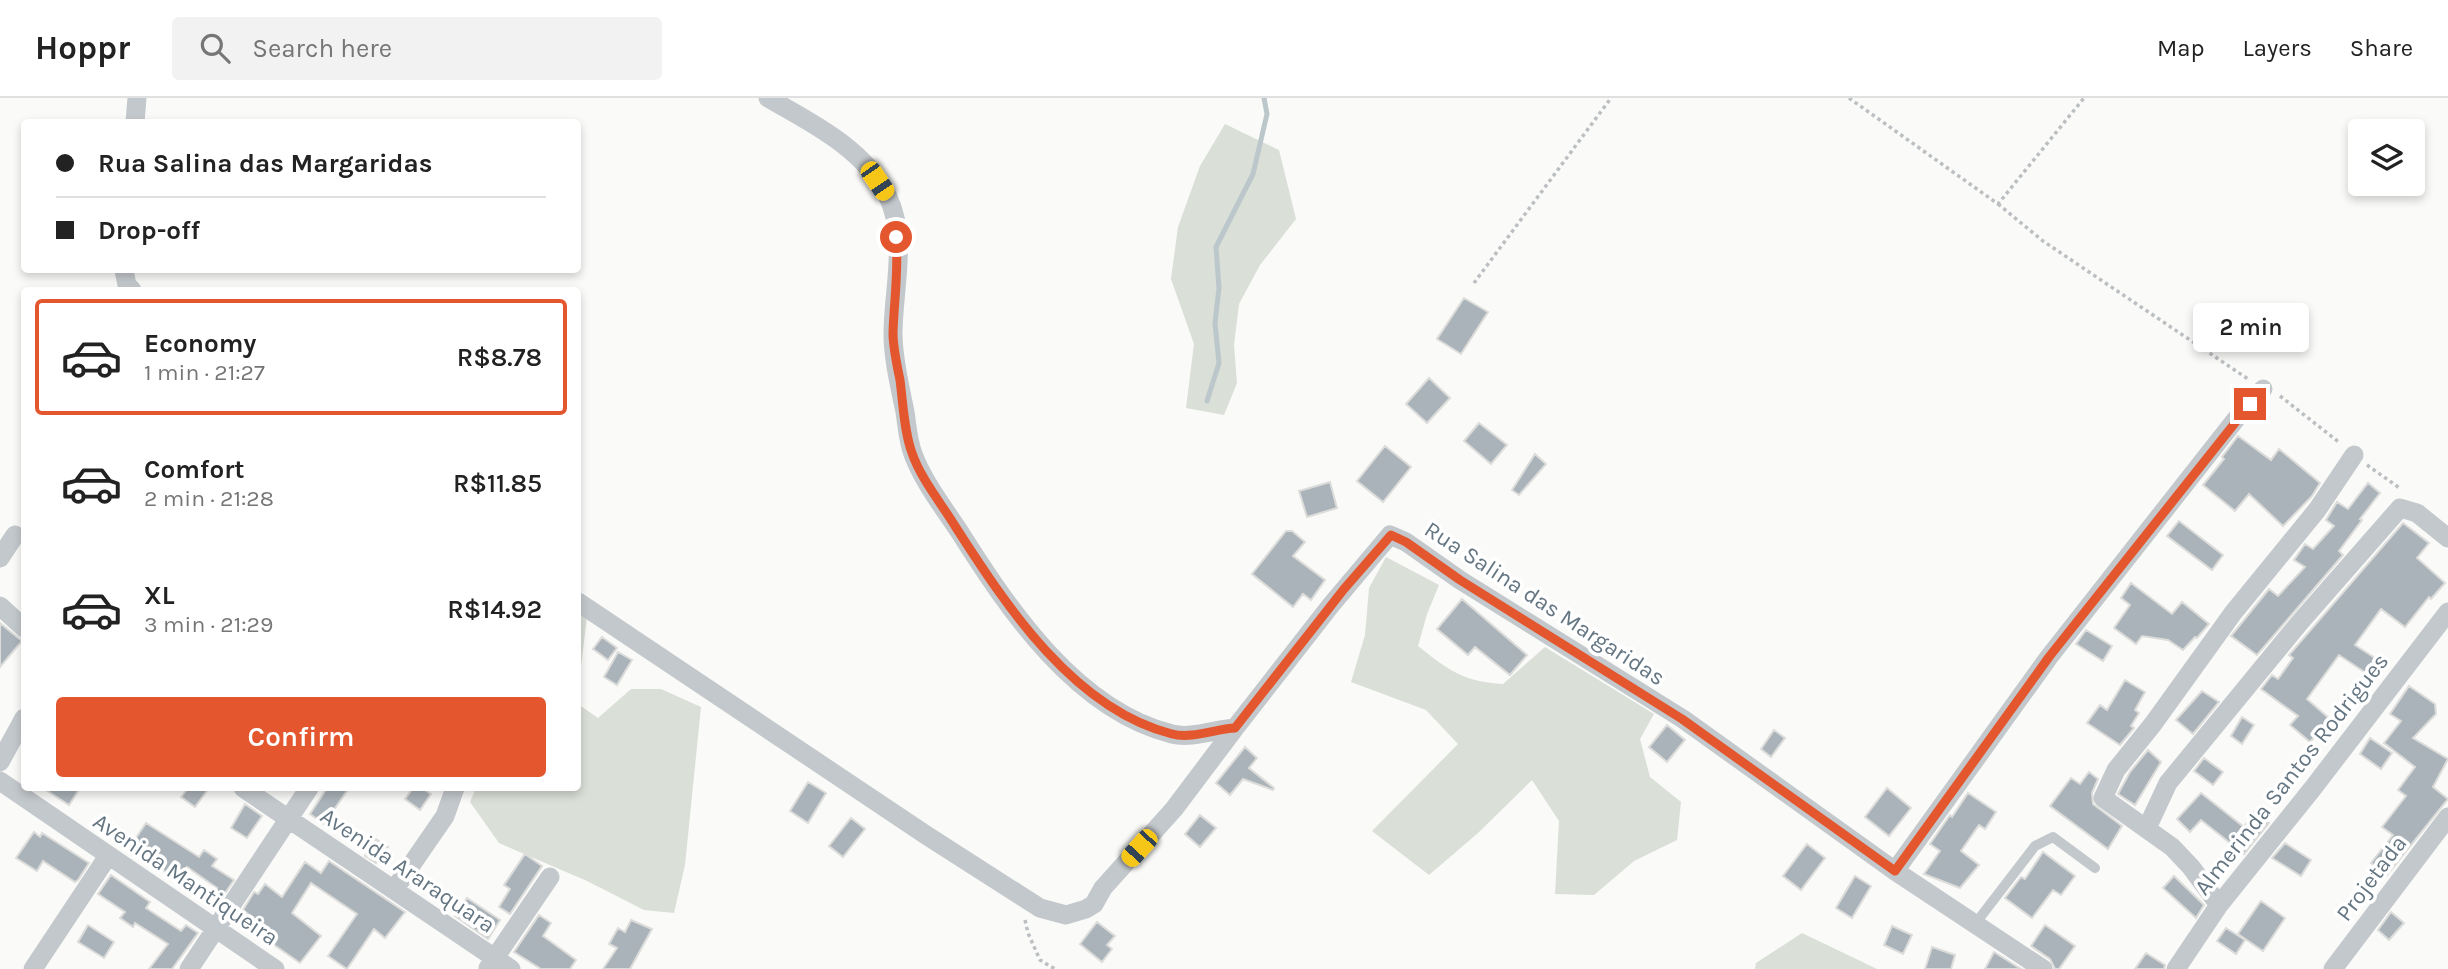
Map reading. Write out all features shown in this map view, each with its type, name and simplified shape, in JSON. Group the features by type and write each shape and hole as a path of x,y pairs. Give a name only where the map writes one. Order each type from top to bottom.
{"street":[{"path":"135,119 136,98"},
{"path":"768,98 829,134 867,165 888,197 895,218 899,267 893,335 912,453 979,564 1024,626 1055,661 1101,701 1144,724 1174,735 1235,728"},
{"path":"1895,871 2049,657 2236,419 2263,389"},
{"path":"2219,905 2191,867 2172,847 2103,798 2116,770 2153,724 2233,613 2317,510 2354,455"},
{"path":"2147,828 2168,783 2301,621 2400,508 2417,513 2448,538"},
{"name":"Rua Salina das Margaridas","path":"1235,728 1338,595 1391,535 1682,719 1895,871 2043,969"},
{"path":"0,558 15,536"},
{"path":"581,604 926,835 1040,908 1066,915 1094,904 1103,888 1174,809 1235,728"},
{"path":"0,606 21,625"},
{"name":"Almerinda Santos Rodrigues","path":"2176,969 2219,905 2448,612"},
{"path":"0,762 21,724"},
{"name":"Avenida Mantiqueira","path":"0,781 275,969"},
{"name":"Avenida Araraquara","path":"247,791 394,890 498,965"},
{"path":"189,969 307,791"},
{"path":"394,890 445,816 454,791"},
{"name":"Projetada","path":"2333,969 2448,817"},
{"path":"33,969 108,856"},
{"path":"498,965 550,877"}],"lane":[{"path":"1975,924 2035,846 2053,837 2095,868"}],"path":[{"path":"1474,283 1611,98"},
{"path":"1849,98 1998,204 2043,241 2163,324 2263,389 2282,397 2354,455 2407,493"},
{"path":"1998,204 2084,98"},
{"path":"1019,894 1028,933 1040,960 1055,969"}],"shaded area":[{"path":"1225,124 1279,150 1296,219 1260,265 1239,304 1234,345 1237,383 1224,415 1186,408 1194,344 1171,279 1178,227 1200,166"},
{"path":"1386,557 1439,585 1418,646 1448,668 1477,681 1503,684 1545,647 1654,714 1640,739 1650,777 1681,802 1677,840 1634,861 1594,895 1555,894 1559,821 1532,780 1478,833 1429,875 1372,831 1458,744 1426,710 1351,682 1365,635 1369,588"},
{"path":"588,609 581,666 581,611"},
{"path":"631,689 661,689 701,707 685,865 674,913 644,910 587,881 499,843 470,802 475,791 581,791 581,706 598,718"},
{"path":"1802,933 1877,969 1755,969 1756,963"}],"building":[{"path":"1464,298 1488,312 1461,354 1437,339"},
{"path":"1429,378 1450,398 1427,423 1406,404"},
{"path":"1479,423 1507,445 1491,464 1464,441"},
{"path":"2238,436 2271,460 2279,449 2320,483 2312,496 2283,526 2249,494 2235,511 2203,485"},
{"path":"1385,446 1411,467 1383,502 1357,481"},
{"path":"1535,454 1546,464 1519,495 1512,490"},
{"path":"1330,482 1337,508 1307,517 1299,491"},
{"path":"2368,483 2380,493 2339,551 2343,555 2257,655 2231,636 2269,589 2278,596 2305,567 2294,560 2305,544 2313,549 2334,526 2326,520 2337,502 2348,509"},
{"path":"2179,521 2223,555 2212,570 2167,536"},
{"path":"2403,523 2429,543 2417,558 2445,583 2431,599 2429,597 2405,627 2381,609 2355,645 2375,658 2366,673 2339,655 2307,699 2330,719 2310,742 2290,725 2298,716 2261,689 2272,675 2278,679 2293,658 2289,655"},
{"path":"1286,531 1292,531 1305,542 1293,556 1325,580 1311,600 1303,594 1293,607 1252,574"},
{"path":"2131,583 2172,614 2182,602 2209,624 2183,650 2168,640 2142,636 2136,644 2114,628 2130,605 2121,598"},
{"path":"1462,599 1527,655 1510,675 1475,647 1468,655 1437,629"},
{"path":"0,623 21,642 0,667"},
{"path":"2086,630 2112,646 2103,661 2076,644"},
{"path":"602,637 617,648 608,660 593,649"},
{"path":"618,652 632,660 617,685 604,677"},
{"path":"2125,680 2145,692 2135,710 2139,713 2131,726 2134,728 2120,745 2087,723 2100,705 2107,710"},
{"path":"2409,686 2435,704 2436,714 2413,738 2448,759 2433,787 2448,799 2387,875 2371,863 2393,835 2382,827 2406,796 2398,790 2415,767 2384,743 2401,721 2390,714"},
{"path":"2202,691 2219,702 2193,734 2176,720"},
{"path":"2242,717 2254,725 2242,744 2231,736"},
{"path":"1667,725 1685,740 1667,762 1649,747"},
{"path":"1774,730 1785,738 1771,757 1761,749"},
{"path":"2370,738 2392,753 2381,769 2360,754"},
{"path":"1245,747 1257,758 1249,768 1274,788 1273,790 1243,779 1230,795 1216,783"},
{"path":"2148,750 2161,762 2135,805 2118,794 2130,772"},
{"path":"2204,758 2223,772 2213,785 2194,771"},
{"path":"2089,772 2098,779 2092,793 2093,804 2122,826 2108,849 2050,806 2071,778 2080,784"},
{"path":"808,782 826,793 808,823 790,811"},
{"path":"1887,788 1911,808 1889,836 1865,817"},
{"path":"48,791 78,791 69,805"},
{"path":"186,791 207,791 195,807 181,797"},
{"path":"325,791 347,791 324,824 310,814"},
{"path":"411,791 426,791 431,794 420,810 405,799"},
{"path":"1968,793 1996,812 1985,829 1979,825 1961,851 1979,865 1960,888 1924,874 1940,851 1930,844"},
{"path":"2201,793 2244,827 2254,812 2269,823 2244,854 2201,820 2190,832 2177,819"},
{"path":"245,804 262,816 247,838 231,828"},
{"path":"1200,815 1216,828 1200,847 1185,834"},
{"path":"851,818 865,829 843,857 829,846"},
{"path":"146,823 199,857 204,850 217,859 212,866 234,880 219,902 211,897 217,888 187,867 179,881 130,847"},
{"path":"34,832 40,837 42,833 89,863 78,880 75,882 43,861 37,871 16,858"},
{"path":"376,839 388,847 376,863 365,856"},
{"path":"2285,843 2311,860 2301,876 2272,858"},
{"path":"1807,844 1825,858 1801,890 1783,876"},
{"path":"2043,852 2075,876 2061,895 2053,890 2032,918 2005,898 2021,877 2025,879"},
{"path":"525,854 542,866 510,914 499,907 510,889 504,885"},
{"path":"329,861 405,912 385,938 374,929 347,969 328,956 357,914 311,883 292,913 321,936 300,963 270,942 275,935 243,910 254,892 258,894 265,884 282,897 305,862 321,873"},
{"path":"111,875 150,902 146,908 181,931 186,925 198,933 172,969 149,969 168,944 135,923 133,927 120,918 125,912 98,894"},
{"path":"1855,876 1871,886 1852,918 1836,908"},
{"path":"2174,876 2204,905 2196,918 2163,888"},
{"path":"467,898 500,920 488,939 455,916"},
{"path":"2261,901 2285,918 2263,951 2238,934"},
{"path":"2391,912 2404,923 2389,940 2378,930"},
{"path":"539,915 551,923 543,936 576,960 570,969 541,969 514,952"},
{"path":"631,920 652,929 630,969 603,969 617,948 609,944 618,928 625,932"},
{"path":"1097,922 1115,936 1107,945 1112,949 1102,962 1080,944"},
{"path":"88,925 114,942 104,958 78,942"},
{"path":"2045,925 2075,946 2059,969 2055,969 2050,959 2031,946"},
{"path":"1892,926 1912,935 1903,954 1884,945"},
{"path":"2226,928 2245,940 2236,954 2217,941"},
{"path":"1932,947 1955,955 1951,969 1925,969"},
{"path":"1994,952 2021,969 1985,969"},
{"path":"2146,953 2165,965 2164,969 2135,969"}],"waterway":[{"path":"1207,401 1219,363 1215,323 1219,288 1216,247 1253,174 1267,114 1264,98"}],"route":[{"path":"896,237 899,267 893,335 912,453 979,564 1024,626 1055,661 1101,701 1144,724 1174,735 1235,728 1344,589 1391,535 1682,719 1895,871 2049,657 2250,404"}]}
